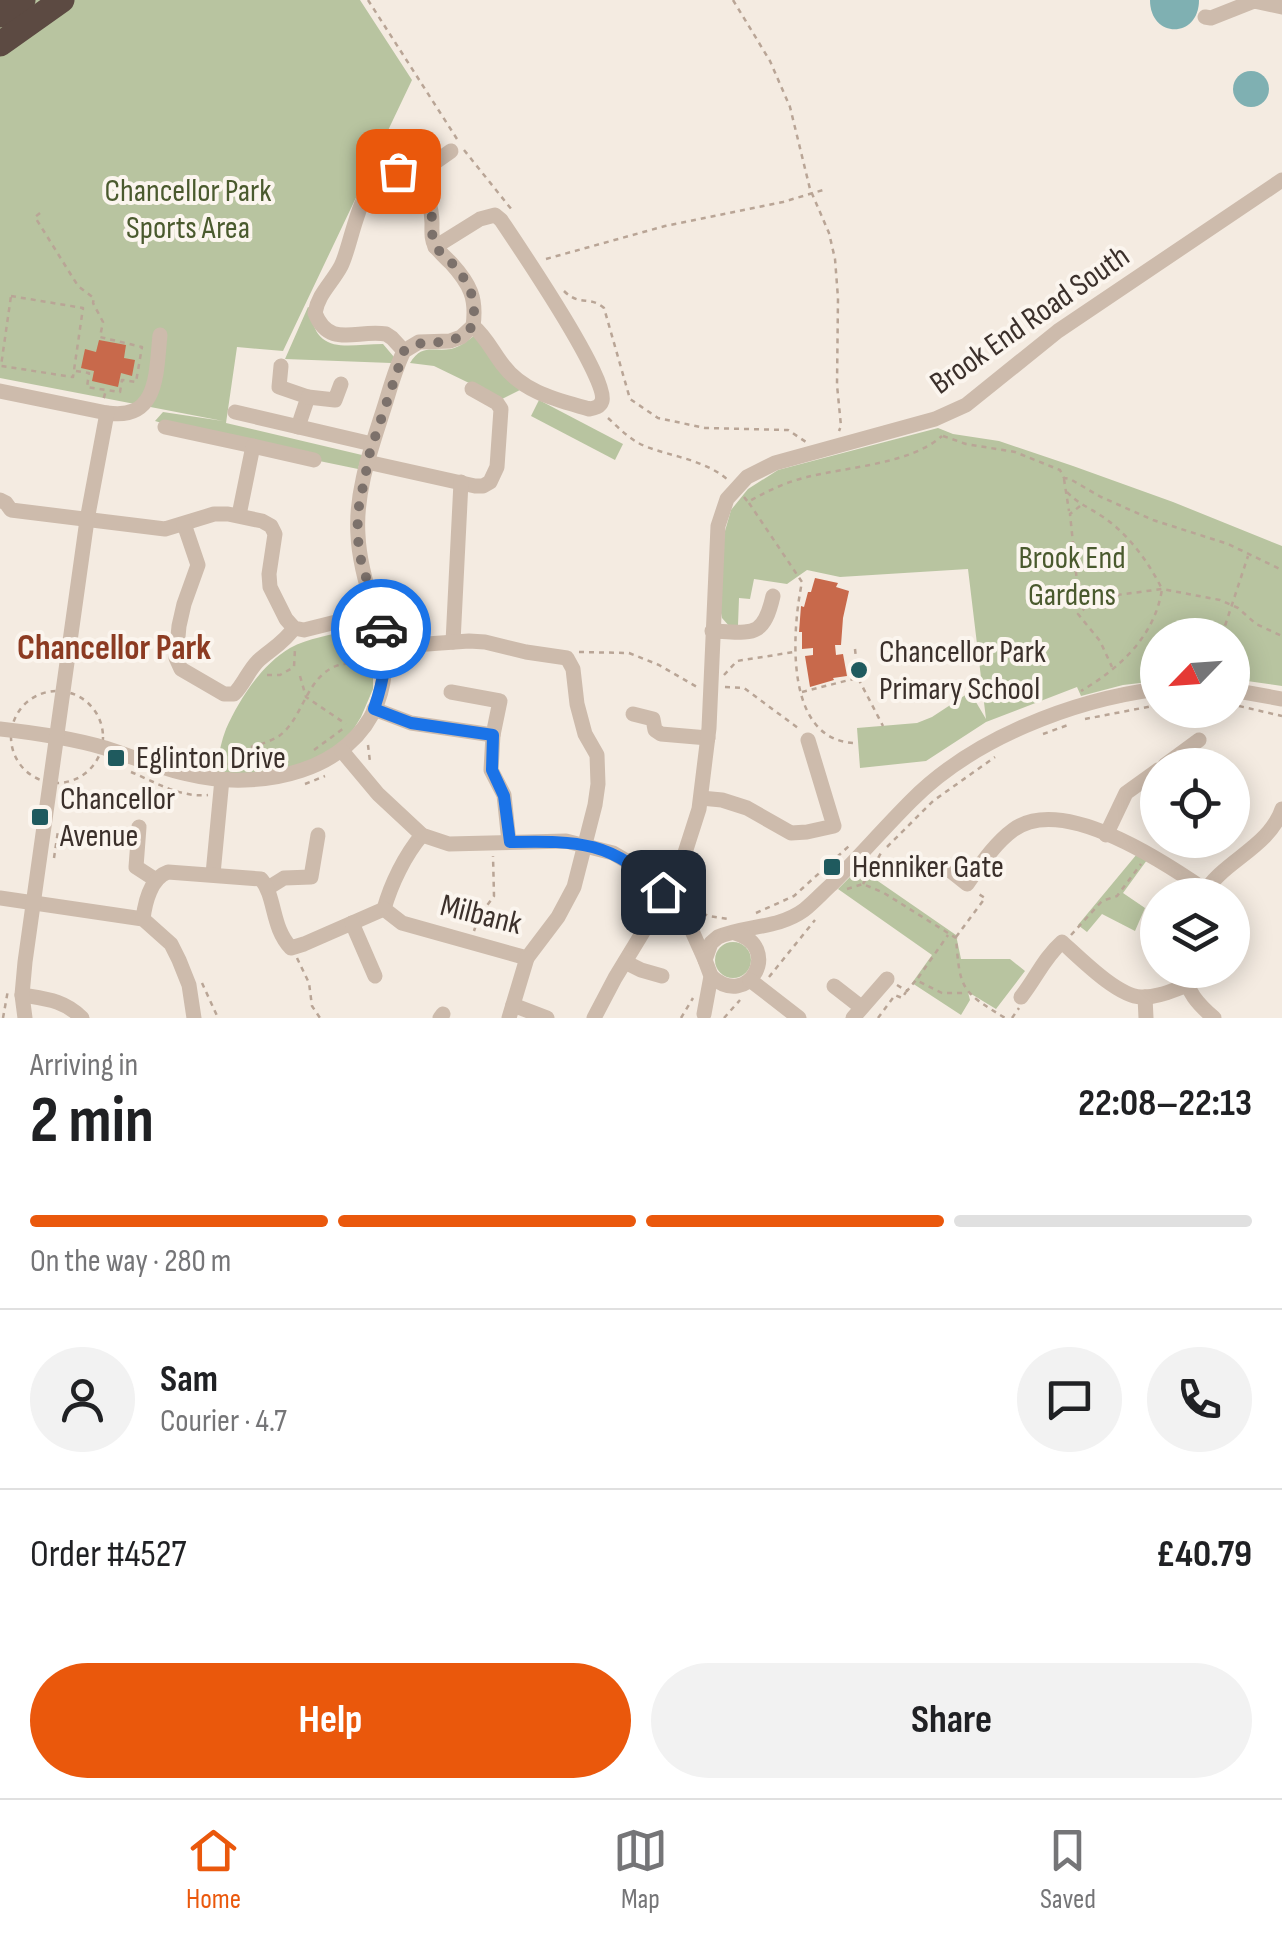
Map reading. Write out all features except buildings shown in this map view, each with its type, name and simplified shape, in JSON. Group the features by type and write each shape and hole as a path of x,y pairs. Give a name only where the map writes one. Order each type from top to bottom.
{"highway":[{"path":"0,15 23,0"},
{"path":"0,44 62,0"}],"street":[{"path":"1204,17 1254,2 1282,7"},
{"path":"414,177 451,151"},
{"path":"7,730 58,736 175,772 222,779 278,777 316,767 342,751 374,709 382,685 385,655 357,533 372,444 404,351 419,342 450,341 460,336 473,326 476,307 473,295 454,266 435,247 427,198 420,184 398,171 387,172 372,184 357,215 341,266 322,294 315,313 326,330 335,335 386,334 404,351"},
{"name":"Brook End Road South","path":"735,488 775,463 935,418 966,404 1058,332 1282,180"},
{"path":"435,247 480,219 495,215 563,314 591,367 602,401 590,410 544,396 503,366 492,345 473,326"},
{"path":"0,391 119,415 130,413 144,406 154,387 160,336"},
{"path":"282,366 280,387 308,397 335,400 341,384"},
{"path":"367,462 483,486 490,482 494,476 501,409 472,389"},
{"path":"298,426 308,397"},
{"path":"501,409 518,399"},
{"path":"24,1018 22,994 103,412"},
{"path":"235,412 372,444"},
{"path":"165,427 314,460"},
{"path":"239,516 254,446"},
{"path":"385,655 453,642 461,482"},
{"path":"663,892 682,862 701,798 708,738 718,526 722,508 735,488"},
{"path":"0,524 7,520 6,505 165,529 214,514 262,520 275,534 268,574 270,587 292,632"},
{"path":"184,524 198,566 184,604 176,658 181,670 224,694 234,694 244,685 254,665 292,632 376,615"},
{"path":"712,631 749,634 760,628 768,617 772,596"},
{"name":"Milbank","path":"422,835 384,909 402,922 528,958 569,899 598,784 597,755 585,734 576,704 573,669 567,658 485,642 453,642"},
{"path":"450,692 500,701 493,735 492,770 504,796 510,842"},
{"path":"705,960 711,943 730,933 783,922 805,909 872,845 910,801 967,758 1048,717 1140,693"},
{"path":"1250,693 1282,699"},
{"path":"374,709 411,723 493,735"},
{"path":"633,714 653,719 660,734 708,738"},
{"path":"701,798 747,808 791,833 834,826 808,740"},
{"path":"1188,748 1199,740"},
{"path":"342,751 378,794 422,835 448,844 566,841 613,853 642,870 688,922 705,960 711,976 702,1016"},
{"path":"213,874 222,779"},
{"path":"1106,835 1126,793 1140,783"},
{"path":"952,872 966,884 997,844 1014,829 1034,820 1056,819 1140,850"},
{"path":"1215,878 1280,820"},
{"path":"140,826 136,868 156,880"},
{"path":"268,888 284,878 311,877 318,835"},
{"path":"1155,858 1183,878"},
{"path":"143,919 156,880 168,872 261,879 268,888 270,905 284,940 291,948 384,909"},
{"path":"0,898 143,919 171,944 188,984 194,1018"},
{"path":"594,1018 656,916"},
{"path":"688,922 751,940 759,956"},
{"path":"756,984 759,956 783,922"},
{"path":"352,923 375,976"},
{"path":"1021,997 1040,974 1046,956 1062,942 1115,987 1138,998 1163,994 1171,988"},
{"path":"528,958 511,1012 547,1018"},
{"path":"626,962 662,976"},
{"path":"711,976 726,986 756,984 800,1018"},
{"path":"834,986 857,1013 887,979"},
{"path":"702,1016 734,987"},
{"path":"1191,988 1196,1001 1214,1018"},
{"path":"22,994 56,1000 82,1018"},
{"path":"1145,996 1146,1018"}],"path":[{"path":"368,0 476,168 492,181 512,209 511,214 500,220"},
{"path":"733,0 770,62 790,107 812,194 829,233 838,298 837,385 841,426 832,440 843,440 844,444"},
{"path":"539,254 543,260 665,226 823,190"},
{"path":"40,213 35,217 76,282 94,298 92,303 103,322 100,336 142,346 136,382 122,380 120,392 87,386 89,373 74,370"},
{"path":"76,282 82,278"},
{"path":"558,283 572,299 596,302 604,308 630,399 658,418 706,428 788,430 806,443 818,442"},
{"path":"11,296 83,308 74,370 73,377 1,366 11,296"},
{"path":"103,412 106,390"},
{"path":"597,407 628,437 707,467 723,476 748,502 802,582 796,652 800,693 808,712 832,738 858,743"},
{"path":"748,502 785,483 911,455 942,436 1014,452 1060,470 1067,492 1077,582 1085,588 1087,599 1085,610 1078,614 1100,641 1112,669"},
{"path":"1064,478 1152,520 1228,544 1282,570"},
{"path":"1067,492 1125,536 1148,564 1162,590 1157,613 1144,636 1122,661 1072,695"},
{"path":"1070,514 1082,506"},
{"path":"1228,618 1249,553"},
{"path":"1087,599 1162,590 1220,600 1282,636"},
{"path":"254,665 274,676 294,667 292,632"},
{"path":"855,650 858,678 883,726"},
{"path":"722,687 725,673 737,661 796,652"},
{"path":"212,761 284,732 294,722 316,682 333,667 385,655"},
{"path":"300,676 306,697 347,725"},
{"path":"800,693 858,678"},
{"path":"57,692 28,699 7,730 13,754 24,771 32,778 50,783 62,784 83,777 102,747 96,713 82,698 69,694"},
{"path":"1250,708 1282,716"},
{"path":"1041,735 1078,721 1140,709"},
{"path":"863,884 882,852 932,801 997,755"},
{"path":"470,942 479,916 494,896 493,856"},
{"path":"1062,942 1102,902 1117,896 1146,858"},
{"path":"843,890 863,884 956,938"},
{"path":"966,884 984,898 956,938 959,978 966,992 1005,1018"},
{"path":"724,1018 775,969 822,912"},
{"path":"878,1018 896,995 902,998 949,934"},
{"path":"291,948 320,1018"},
{"path":"887,979 906,991"},
{"path":"916,980 942,993 966,992"},
{"path":"4,1018 6,1002"}],"green space":[{"name":"Chancellor Park Sports Area","path":"0,0 360,0 412,80 283,351 237,347 226,423 362,455 358,469 222,441 155,421 163,412 223,421 0,378"},
{"path":"308,307 318,334 326,341 345,346 383,344 394,357 391,363 285,359"},
{"path":"475,335 524,388 502,399 434,366 410,363 419,353 454,348"},
{"path":"539,400 623,444 615,460 531,416"},
{"name":"Brook End Gardens","path":"938,428 999,441 1073,466 1282,546 1282,686 1250,681 1250,618 1140,618 1140,683 1081,696 1077,687 986,722 926,761 860,768 857,728 917,723 970,692 986,719 968,569 840,577 807,570 787,584 754,579 750,599 739,598 738,625 730,627 720,608 723,538 731,510 748,489 778,470"},
{"path":"351,630 368,635 373,689 348,738 297,771 215,776 226,729 260,673 297,645"},
{"path":"1137,854 1147,860 1123,893 1140,905 1135,931 1102,914 1087,932 1078,925"},
{"path":"859,868 956,935 961,959 1010,959 1025,971 996,1009 968,992 970,1000 961,1015 912,983 932,955 838,889"},
{"path":"733,942 746,947 751,960 746,973 733,978 720,973 715,960 720,947"}],"water":[{"path":"1150,0 1199,0 1191,22 1174,29 1158,22"},
{"path":"1251,71 1264,76 1269,89 1264,102 1251,107 1238,102 1233,89 1238,76"}],"way so far":[{"path":"381,629 368,592 357,533 370,452 404,351 419,342 450,341 460,336 473,326 476,307 473,295 454,266 435,247 432,218 420,184 398,171"}],"place":[{"name":"Chancellor Park Primary School","path":"859,670"},
{"name":"Eglinton Drive","path":"116,758"},
{"name":"Chancellor Avenue","path":"40,817"},
{"name":"Henniker Gate","path":"832,867"}],"district":[{"name":"Chancellor Park","path":"114,648"}],"route":[{"path":"381,629 385,663 374,709 411,723 493,735 492,770 504,796 510,842 566,841 613,853 642,870 663,892"}]}
